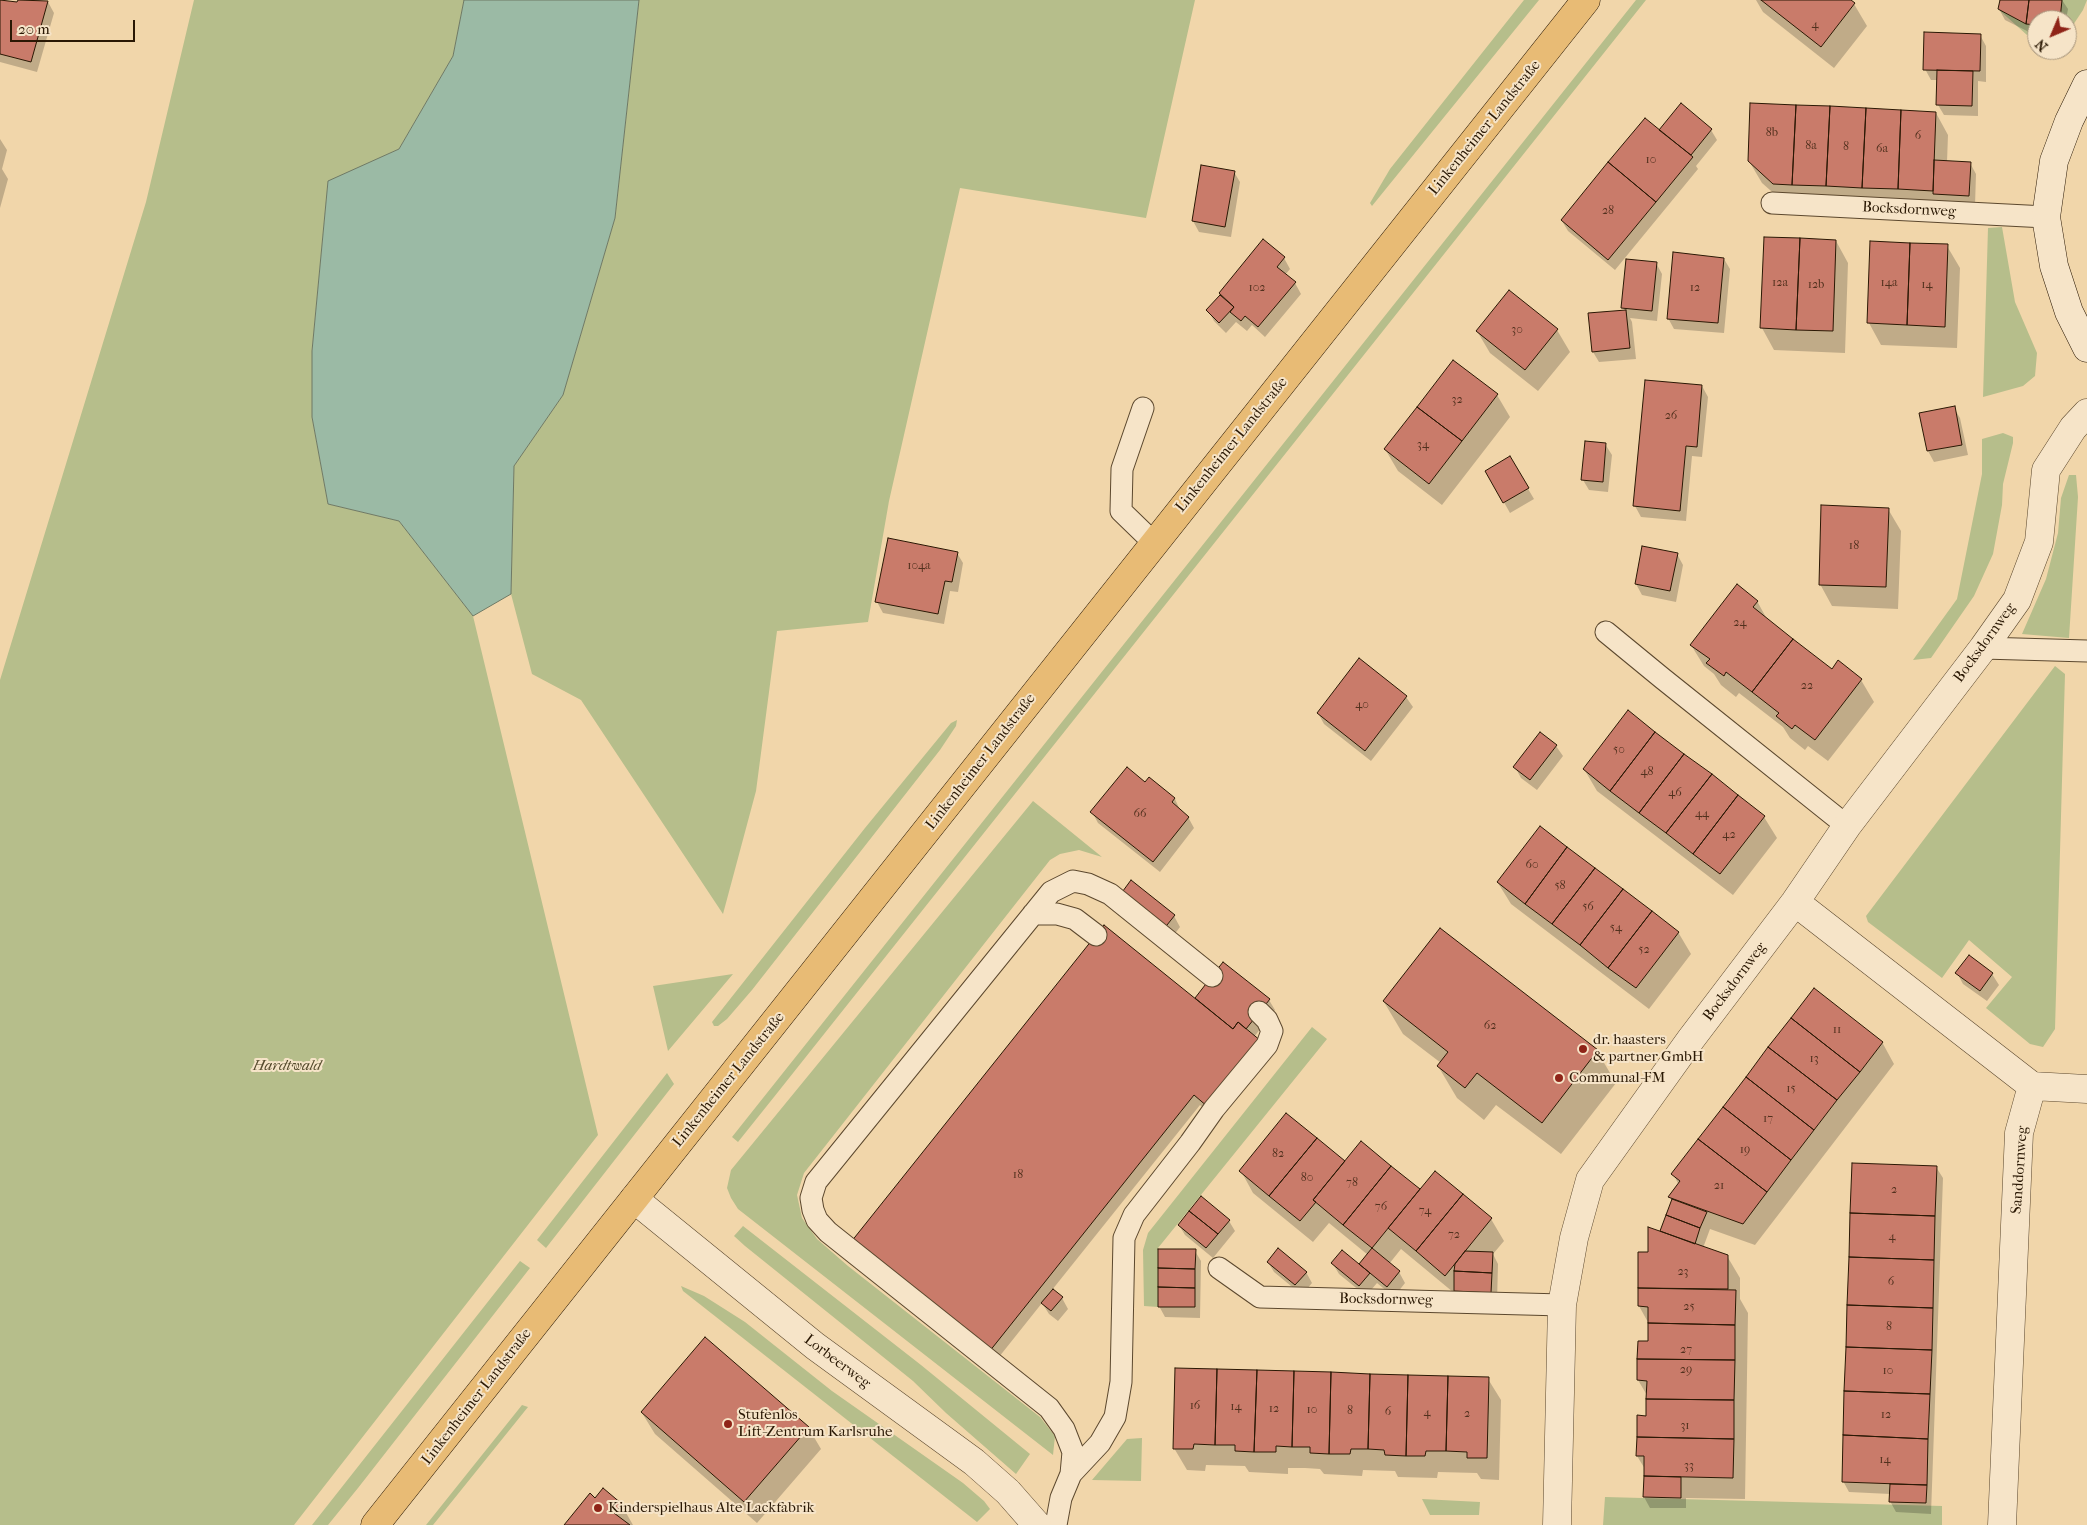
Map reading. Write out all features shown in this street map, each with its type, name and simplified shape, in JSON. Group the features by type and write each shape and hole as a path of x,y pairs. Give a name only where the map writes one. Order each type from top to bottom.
{"main road":[{"name":"Linkenheimer Landstraße","path":"375,1525 1586,0"}],"street":[{"path":"2087,84 2068,121 2054,161 2046,217 2054,266 2068,312 2087,348"},
{"name":"Bocksdornweg","path":"1557,1525 1562,1305 1574,1238 1590,1180 1692,1039 1795,902 1847,826 1983,648 2017,600 2039,542 2046,470 2073,428 2087,413"},
{"path":"1795,902 2032,1086 2087,1089"},
{"name":"Sanddornweg","path":"2002,1525 2019,1133 2032,1086"},
{"name":"Lorbeerweg","path":"634,1200 815,1346 974,1462 1008,1492 1037,1525"}],"lane":[{"name":"Bocksdornweg","path":"1772,203 2046,217"},
{"path":"1143,408 1122,469 1121,511 1154,544"},
{"path":"1606,632 1847,826"},
{"path":"1983,648 2087,651"},
{"path":"1056,1525 1061,1498 1071,1474 1073,1452 1064,1429 1049,1408 828,1232 817,1220 813,1210 812,1198 816,1182 1051,892 1073,881 1088,884 1110,894 1212,976"},
{"path":"1033,914 1056,914 1074,919 1096,934"},
{"path":"1071,1474 1100,1443 1116,1417 1121,1382 1124,1238 1134,1214 1190,1143 1214,1109 1267,1045 1272,1031 1267,1020 1259,1012"},
{"path":"1190,1143 1201,1101"},
{"name":"Bocksdornweg","path":"1219,1268 1260,1297 1562,1305"}],"green space":[{"name":"Hardtwald","path":"194,0 464,0 453,56 399,149 328,182 312,351 312,417 328,504 399,521 473,616 598,1135 294,1525 0,1525 0,680 146,202"},
{"path":"639,0 1195,0 1146,218 960,188 889,501 868,622 777,631 756,791 723,914 581,700 532,674 511,594 514,466 563,395 615,218"},
{"path":"1524,0 1539,0 1372,206 1370,203 1390,169"},
{"path":"1636,0 1646,0 738,1142 732,1137"},
{"path":"2062,0 2087,0 2077,19 2077,10 2061,10"},
{"path":"1998,9 2027,24 2027,35"},
{"path":"2002,227 2015,302 2037,353 2035,376 2023,386 1983,397 1988,228"},
{"path":"2003,433 2013,437 2013,443 2003,484 2002,505 1993,554 1974,596 1931,658 1913,660 1957,599 1982,474 1982,439"},
{"path":"2069,475 2076,475 2078,497 2069,638 2022,634 2046,579 2058,533 2061,498"},
{"path":"2055,666 2065,674 2055,1029 2043,1047 2030,1044 1986,1008 2012,977 1969,940 1942,978 1868,922 1866,916"},
{"path":"957,720 956,726 940,750 752,990 727,1019 718,1026 714,1026 712,1022 865,828 951,723"},
{"path":"1033,801 1102,857 1079,850 1060,854 1050,860 804,1173 797,1195 802,1218 817,1239 848,1266 1040,1417 1055,1436 1053,1455 738,1209 727,1188 731,1170"},
{"path":"733,974 668,1051 653,986"},
{"path":"1312,1027 1327,1039 1158,1248 1158,1307 1144,1306 1143,1250 1148,1233"},
{"path":"667,1073 674,1084 546,1248 537,1240"},
{"path":"743,1226 921,1365 1030,1454 1016,1474 946,1413 913,1381 745,1246 734,1236"},
{"path":"520,1261 530,1268 358,1488 328,1525 312,1525"},
{"path":"681,1286 704,1296 745,1322 832,1391 963,1483 984,1501 990,1509 977,1522 683,1291"},
{"path":"522,1405 528,1407 433,1525 426,1525"},
{"path":"1142,1438 1141,1481 1092,1480 1127,1439"},
{"path":"1605,1497 1942,1506 1942,1525 1603,1525"},
{"path":"1422,1499 1480,1502 1479,1515 1430,1515"}],"shaded area":[{"path":"464,0 639,0 615,218 563,395 514,466 511,594 473,616 399,521 328,504 312,417 312,351 328,181 399,149 453,56"}],"building":[{"path":"0,0 17,2 18,0 48,1 31,62 0,54"},
{"path":"1761,0 1851,0 1855,3 1821,47"},
{"path":"2000,0 2029,0 2026,24 1998,9"},
{"path":"2029,0 2062,0 2061,10 2028,10"},
{"path":"1924,32 1981,34 1980,71 1923,70"},
{"path":"1937,70 1973,71 1972,106 1936,105"},
{"path":"1681,103 1712,129 1691,155 1659,130"},
{"path":"1750,103 1796,105 1792,185 1773,184 1748,161"},
{"path":"1796,105 1830,106 1826,186 1792,185"},
{"path":"1830,106 1866,108 1862,188 1826,186"},
{"path":"1866,108 1901,110 1898,189 1862,188"},
{"path":"1901,110 1936,112 1933,191 1898,189"},
{"path":"1645,118 1693,157 1656,202 1608,162"},
{"path":"1934,160 1971,162 1969,196 1933,194"},
{"path":"1608,162 1656,202 1608,260 1561,220"},
{"path":"1201,165 1235,171 1225,227 1192,221"},
{"path":"1764,237 1800,238 1796,330 1760,328"},
{"path":"1800,238 1836,240 1833,331 1796,330"},
{"path":"1263,239 1285,257 1277,267 1296,282 1258,327 1245,316 1241,321 1230,312 1234,307 1219,293"},
{"path":"1870,241 1910,243 1907,325 1867,323"},
{"path":"1910,243 1948,244 1945,327 1907,325"},
{"path":"1673,252 1724,258 1718,323 1667,319"},
{"path":"1626,259 1657,262 1652,311 1621,308"},
{"path":"1509,290 1558,329 1525,370 1476,331"},
{"path":"1220,295 1234,307 1219,323 1206,310"},
{"path":"1626,310 1630,348 1592,352 1588,313"},
{"path":"1453,360 1498,394 1462,441 1417,407"},
{"path":"1645,380 1702,385 1697,447 1686,446 1680,511 1633,506"},
{"path":"1955,406 1962,445 1927,451 1919,413"},
{"path":"1417,407 1462,441 1429,484 1384,449"},
{"path":"1585,441 1606,443 1603,482 1581,480"},
{"path":"1510,456 1529,488 1503,503 1485,471"},
{"path":"1821,505 1889,508 1886,587 1819,585"},
{"path":"888,538 958,552 952,582 945,581 938,614 875,602"},
{"path":"1642,546 1678,553 1670,591 1635,584"},
{"path":"1737,584 1758,601 1753,607 1793,639 1752,692 1726,672 1724,676 1706,663 1710,659 1690,645"},
{"path":"1793,639 1832,669 1838,660 1862,679 1815,740 1795,725 1792,729 1776,716 1779,713 1752,692"},
{"path":"1359,658 1407,696 1365,751 1317,713"},
{"path":"1628,710 1655,732 1610,791 1583,769"},
{"path":"1540,732 1557,745 1530,780 1513,767"},
{"path":"1655,732 1684,754 1639,813 1610,791"},
{"path":"1684,754 1712,774 1666,833 1639,813"},
{"path":"1127,767 1145,782 1149,777 1175,798 1172,802 1189,817 1153,862 1090,812"},
{"path":"1712,774 1738,795 1693,854 1666,833"},
{"path":"1738,795 1765,816 1720,874 1693,854"},
{"path":"1540,826 1567,847 1525,904 1497,882"},
{"path":"1567,847 1595,868 1552,924 1525,904"},
{"path":"1595,868 1623,889 1580,945 1552,924"},
{"path":"1131,880 1175,915 1163,930 1120,895"},
{"path":"1623,889 1652,911 1608,968 1580,945"},
{"path":"1652,911 1679,932 1636,988 1608,968"},
{"path":"1104,925 1233,1029 1238,1022 1261,1041 1208,1107 1194,1095 989,1352 851,1242"},
{"path":"1440,928 1598,1050 1542,1123 1477,1073 1465,1088 1437,1066 1448,1052 1383,1001"},
{"path":"1969,955 1993,973 1980,991 1955,973"},
{"path":"1223,962 1270,999 1246,1029 1238,1022 1233,1029 1195,998"},
{"path":"1814,988 1883,1042 1860,1072 1791,1018"},
{"path":"1791,1018 1860,1072 1837,1100 1768,1047"},
{"path":"1768,1047 1837,1100 1814,1130 1746,1077"},
{"path":"1746,1077 1814,1130 1791,1160 1723,1107"},
{"path":"1723,1107 1791,1160 1767,1192 1698,1139"},
{"path":"1286,1113 1317,1138 1269,1196 1239,1171"},
{"path":"1317,1138 1345,1161 1313,1200 1316,1202 1300,1221 1269,1196"},
{"path":"1698,1139 1767,1192 1743,1224 1668,1197 1680,1181 1671,1174"},
{"path":"1361,1141 1391,1166 1343,1225 1313,1200"},
{"path":"1852,1163 1937,1166 1935,1216 1850,1213"},
{"path":"1391,1166 1420,1189 1372,1248 1343,1225"},
{"path":"1435,1171 1463,1194 1416,1251 1388,1228"},
{"path":"1463,1194 1492,1218 1445,1276 1416,1251"},
{"path":"1201,1196 1230,1220 1218,1234 1189,1211"},
{"path":"1672,1199 1707,1212 1700,1228 1666,1215"},
{"path":"1189,1211 1218,1234 1206,1248 1178,1225"},
{"path":"1850,1213 1935,1216 1934,1260 1849,1257"},
{"path":"1666,1215 1700,1228 1695,1244 1660,1231"},
{"path":"1648,1227 1728,1255 1728,1289 1638,1288 1638,1252 1648,1252"},
{"path":"1278,1248 1307,1272 1295,1285 1267,1262"},
{"path":"1372,1248 1400,1271 1387,1287 1359,1264"},
{"path":"1158,1249 1196,1249 1195,1269 1158,1268"},
{"path":"1342,1250 1370,1273 1359,1286 1331,1263"},
{"path":"1465,1251 1493,1252 1492,1273 1454,1271 1455,1264"},
{"path":"1849,1257 1934,1260 1933,1308 1847,1305"},
{"path":"1158,1268 1195,1269 1195,1288 1158,1287"},
{"path":"1454,1271 1492,1273 1491,1293 1454,1291"},
{"path":"1158,1287 1195,1288 1195,1307 1158,1307"},
{"path":"1638,1288 1736,1290 1735,1325 1648,1323 1648,1307 1638,1306"},
{"path":"1053,1289 1063,1297 1051,1311 1041,1303"},
{"path":"1847,1305 1933,1308 1932,1350 1846,1347"},
{"path":"1648,1323 1735,1325 1735,1360 1637,1359 1638,1341 1648,1341"},
{"path":"705,1337 809,1427 744,1502 641,1412"},
{"path":"1846,1347 1932,1350 1930,1394 1844,1391"},
{"path":"1637,1359 1735,1360 1734,1400 1646,1399 1647,1381 1637,1380"},
{"path":"1175,1368 1217,1369 1215,1445 1194,1444 1193,1449 1173,1449"},
{"path":"1217,1369 1257,1370 1254,1452 1235,1451 1235,1445 1215,1445"},
{"path":"1257,1370 1294,1371 1292,1447 1276,1446 1276,1452 1254,1452"},
{"path":"1294,1371 1331,1372 1329,1454 1310,1453 1310,1447 1292,1447"},
{"path":"1331,1372 1370,1374 1368,1449 1351,1449 1350,1454 1329,1454"},
{"path":"1370,1374 1408,1375 1406,1456 1385,1455 1384,1450 1368,1449"},
{"path":"1408,1375 1448,1376 1446,1451 1426,1451 1425,1456 1406,1456"},
{"path":"1448,1376 1489,1377 1487,1458 1467,1458 1467,1452 1446,1451"},
{"path":"1844,1391 1930,1394 1928,1439 1843,1435"},
{"path":"1646,1399 1734,1400 1734,1439 1637,1437 1637,1415 1646,1416"},
{"path":"1843,1435 1928,1439 1927,1485 1842,1482"},
{"path":"1637,1437 1734,1439 1733,1478 1644,1476 1644,1456 1636,1456"},
{"path":"1644,1476 1681,1477 1681,1498 1643,1497"},
{"path":"1890,1484 1927,1485 1926,1503 1889,1502"},
{"name":"Kinderspielhaus Alte Lackfabrik","path":"603,1488 622,1504 614,1513 630,1525 564,1525 590,1493 595,1498"}],"place":[{"name":"dr. haasters & partner GmbH","path":"1583,1049"},
{"name":"Communal-FM","path":"1559,1078"},
{"name":"Stufenlos Lift-Zentrum Karlsruhe","path":"728,1424"},
{"name":"Kinderspielhaus Alte Lackfabrik","path":"598,1508"}]}
